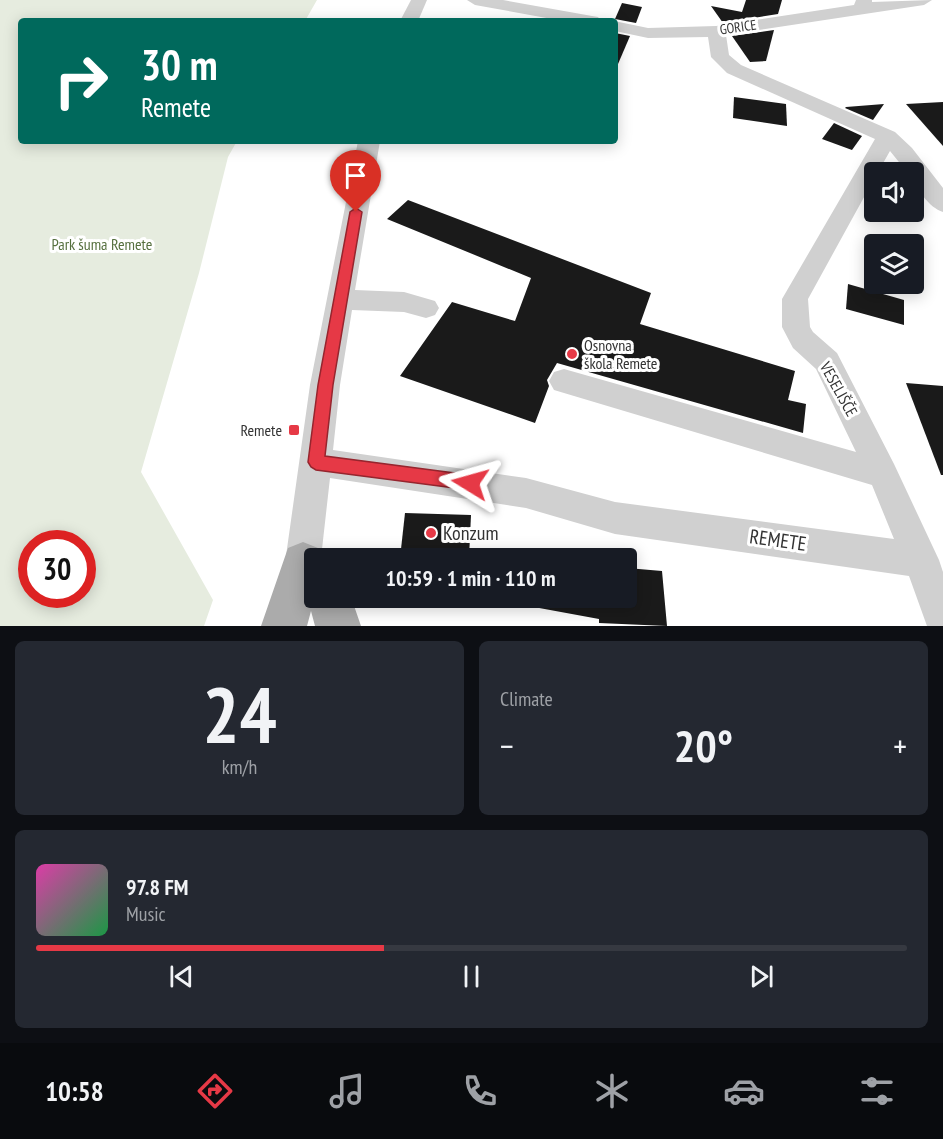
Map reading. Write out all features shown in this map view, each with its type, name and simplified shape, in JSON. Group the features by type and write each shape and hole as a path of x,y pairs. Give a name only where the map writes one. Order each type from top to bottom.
{"main road":[{"path":"284,626 304,597"},
{"path":"330,608 338,626"}],"street":[{"path":"410,18 419,0"},
{"path":"475,0 575,18"},
{"name":"GORICE","path":"618,27 648,33 716,31 862,4 924,0"},
{"path":"716,31 720,57 734,69 887,137 904,153 943,204"},
{"name":"VESELIŠČE","path":"887,137 795,299 796,327 803,340 827,361 884,474 921,560 943,621"},
{"path":"316,548 316,462 325,385 368,144"},
{"path":"340,299 404,302 426,308"},
{"path":"564,381 884,474"},
{"name":"REMETE","path":"316,462 504,489 615,518 921,560"}],"green space":[{"name":"Park šuma Remete","path":"0,0 317,0 307,18 18,18 18,144 235,144 228,157 199,273 141,472 213,600 204,626 0,626"}],"building":[{"path":"746,0 782,0 778,14 723,23 711,6 742,12"},
{"path":"622,3 642,7 636,23 615,18"},
{"path":"774,30 766,61 750,62 732,36"},
{"path":"618,34 630,36 618,64"},
{"path":"734,97 786,104 787,126 733,118"},
{"path":"943,102 943,146 906,104"},
{"path":"884,104 873,120 845,108 846,107"},
{"path":"834,123 862,136 852,150 822,139"},
{"path":"408,200 651,293 640,324 795,371 788,400 806,404 803,433 557,363 547,380 549,386 535,423 400,376 452,302 515,321 531,278 387,219"},
{"path":"848,284 864,289 864,294 883,294 904,300 904,325 846,309"},
{"path":"906,383 943,386 943,475 941,475"},
{"path":"405,513 471,515 469,548 401,548"},
{"path":"637,569 662,571 667,626 599,623 599,619 539,608 637,608"}],"place":[{"name":"Osnovna škola Remete","path":"572,354"},
{"name":"Remete","path":"294,430"},
{"name":"Konzum","path":"431,533"}],"route":[{"path":"356,212 325,385 316,462 470,483"}]}
